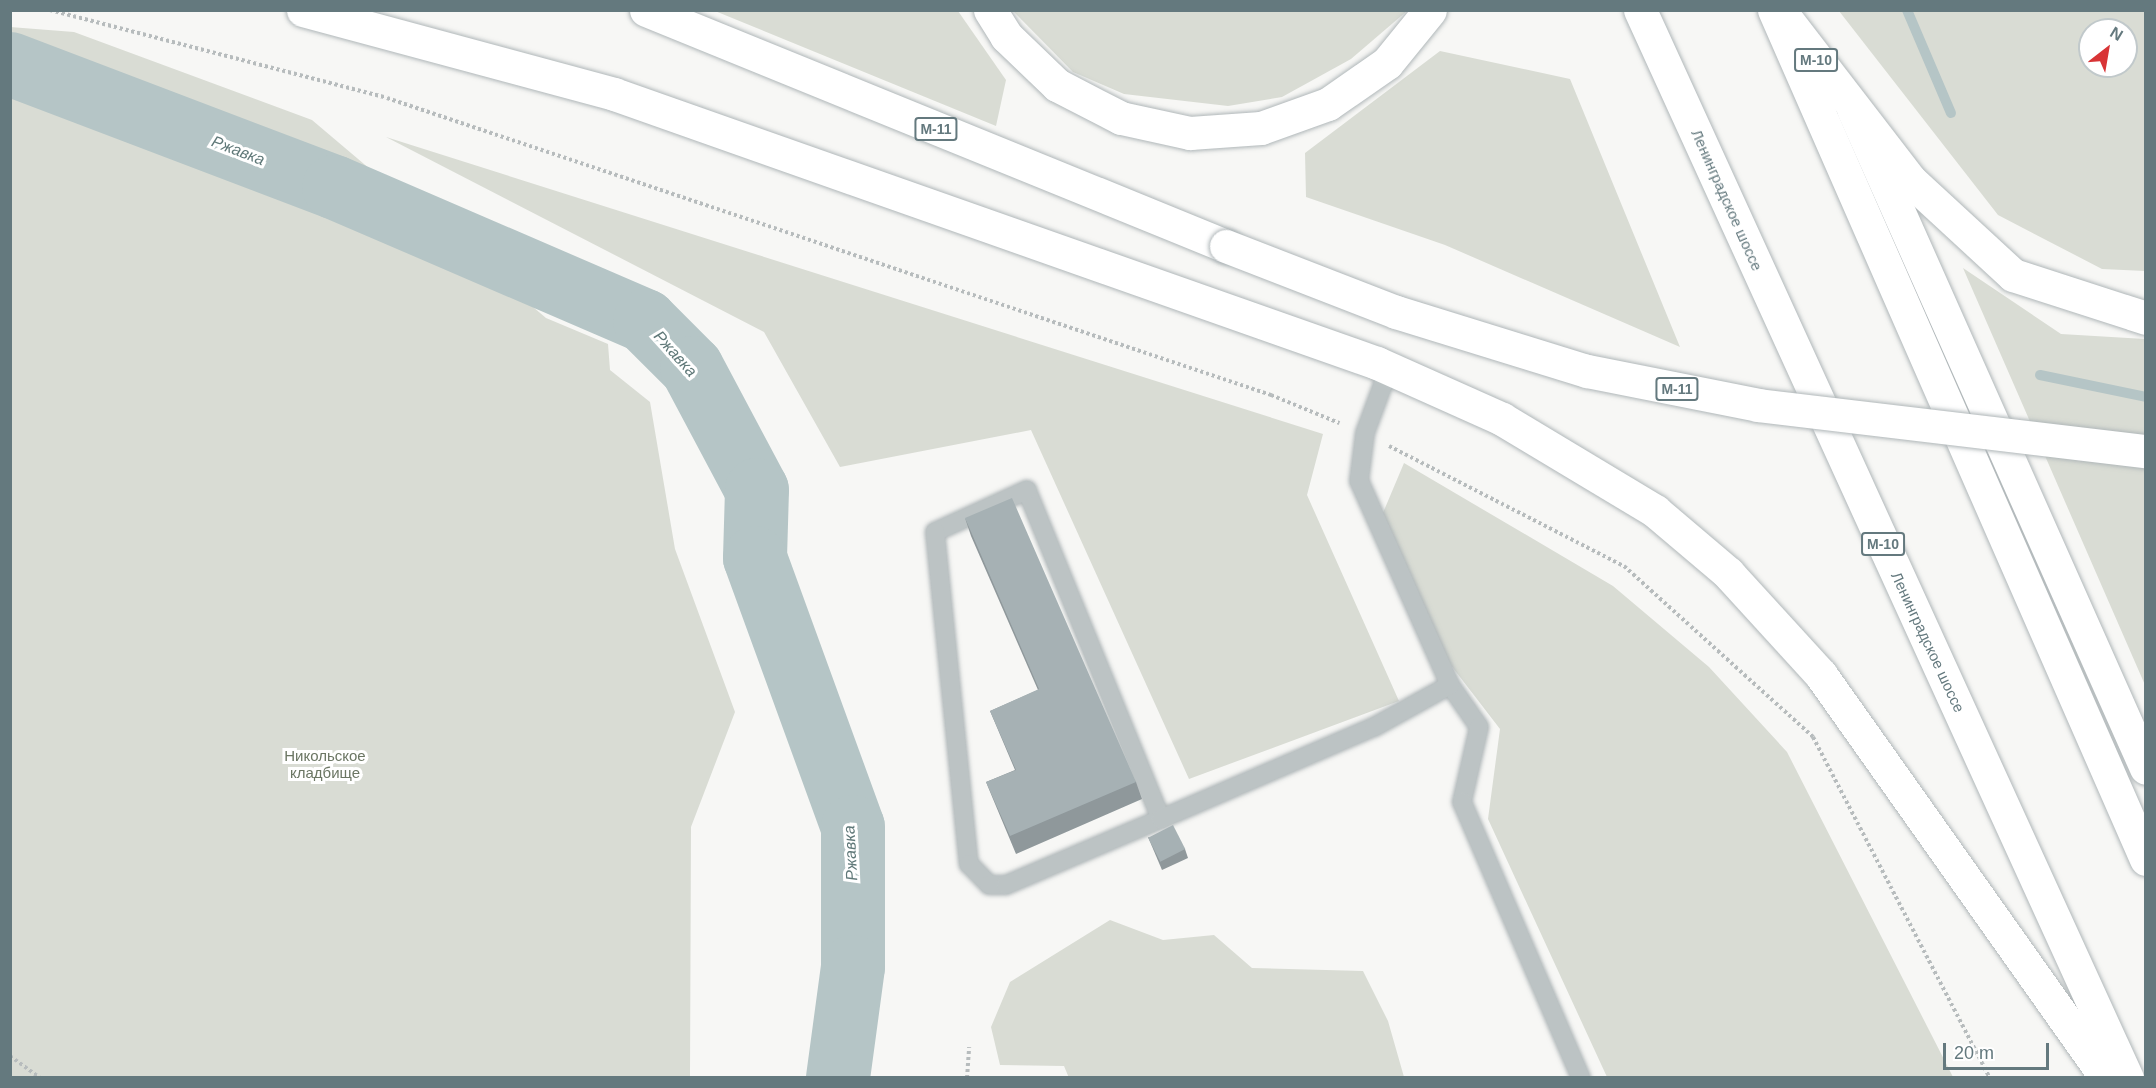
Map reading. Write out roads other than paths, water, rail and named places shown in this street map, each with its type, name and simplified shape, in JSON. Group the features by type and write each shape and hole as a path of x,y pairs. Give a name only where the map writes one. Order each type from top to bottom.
{"main road":[{"path":"303,10 614,94 1389,368 1502,419 1655,511 1728,573 1821,675 2106,1077"},
{"name":"М-11","path":"646,10 1226,246 1396,312 1587,370 1758,405 2145,451"},
{"path":"990,10 1006,36 1058,85 1120,118 1190,133 1261,128 1328,104 1387,63 1430,10"},
{"name":"Ленинградское шоссе","path":"1640,10 2127,1077"},
{"name":"М-10","path":"1774,10 2145,859"},
{"name":"М-10","path":"1780,10 1853,109 2145,768"},
{"path":"1853,109 1910,180 2013,275 2145,318"}],"lane":[{"path":"1389,368 1365,433 1359,482 1450,685 1479,727 1462,802 1581,1077"},
{"path":"1161,819 1027,490 935,532 969,864 976,877 989,885 1006,885 1161,819 1374,727 1450,685"}],"waterway":[{"path":"1907,10 1951,113"},
{"name":"Ржавка","path":"10,64 334,187 645,321 692,368 757,490 755,558 853,827 853,967 838,1078"},
{"path":"2040,375 2146,397"}],"park label":[{"name":"Никольское кладбище","path":"325,764"}]}
